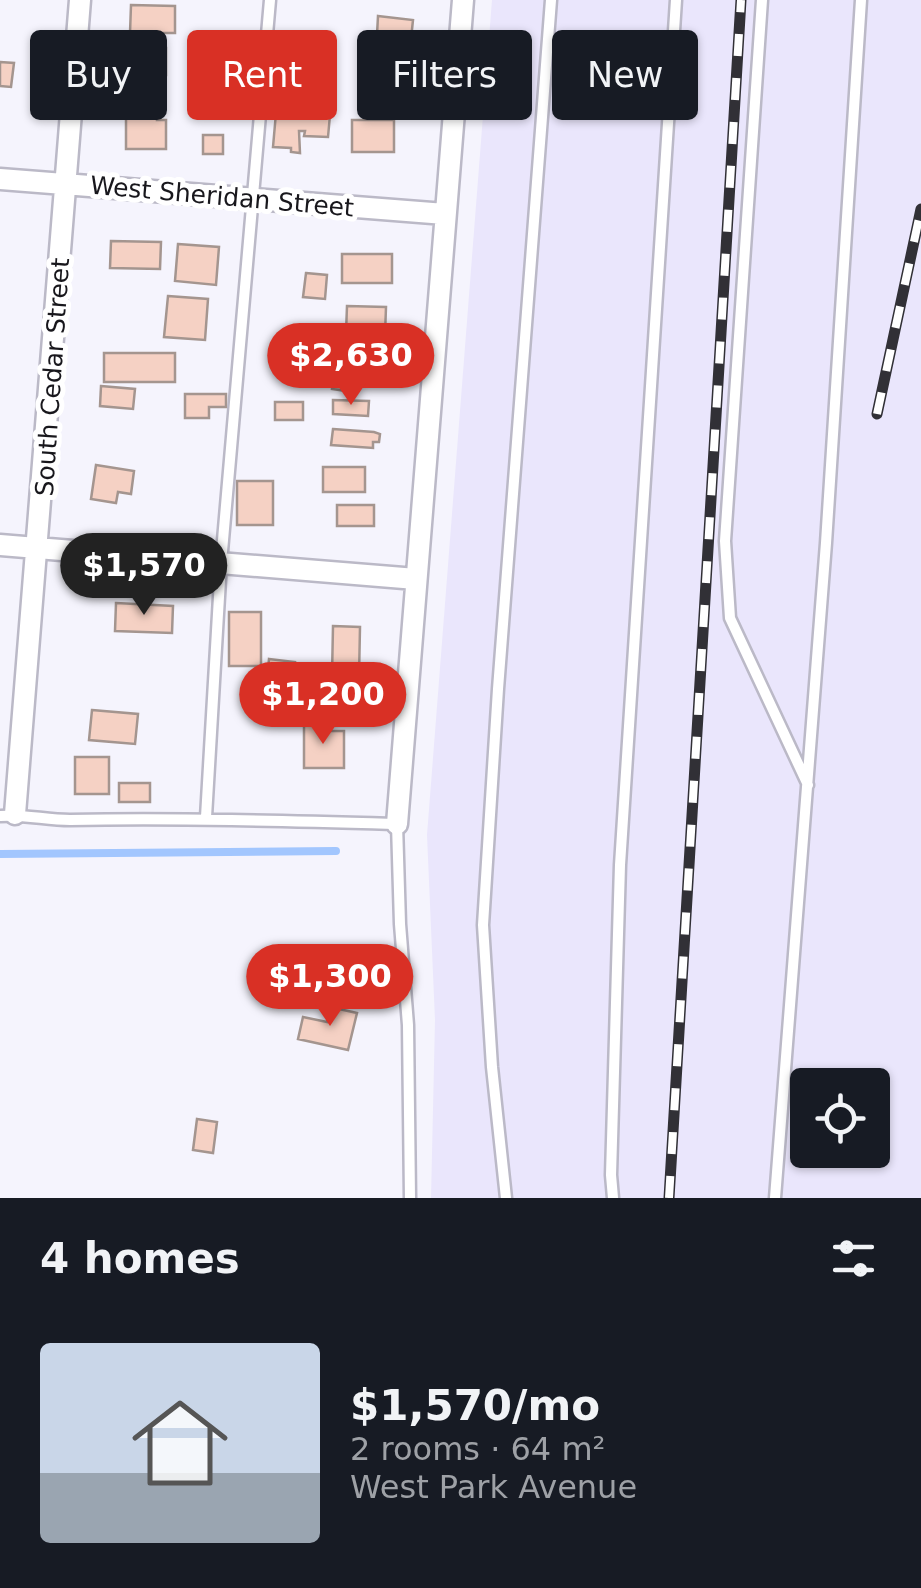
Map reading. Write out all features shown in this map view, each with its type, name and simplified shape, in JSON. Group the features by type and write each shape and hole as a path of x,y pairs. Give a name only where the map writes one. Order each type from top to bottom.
{"street":[{"name":"South Cedar Street","path":"8,815 38,548 80,0"},
{"path":"397,824 463,0"},
{"name":"West Sheridan Street","path":"0,179 445,214"},
{"path":"0,546 416,579"}],"lane":[{"path":"206,817 221,564 270,0"},
{"path":"506,1198 483,925 551,0"},
{"path":"613,1198 610,1175 620,865 676,0"},
{"path":"762,0 724,540 730,618 808,786"},
{"path":"775,1198 808,786 862,0"},
{"path":"8,815 58,820 206,817 397,824 408,1025 410,1198"}],"shaded area":[{"path":"492,0 921,0 921,1198 431,1198 435,1020 427,835 483,120 532,120 532,30 490,30"}],"building":[{"path":"131,5 175,6 175,33 130,30"},
{"path":"378,16 413,20 412,30 377,30"},
{"path":"0,62 14,63 11,87 0,86"},
{"path":"126,120 166,120 166,149 126,149"},
{"path":"275,120 330,120 328,137 304,136 305,131 299,131 300,153 273,147"},
{"path":"352,120 394,120 394,152 352,152"},
{"path":"203,135 223,135 223,154 203,154"},
{"path":"111,241 161,242 160,269 110,268"},
{"path":"178,244 219,247 216,285 175,281"},
{"path":"342,254 392,254 392,283 342,283"},
{"path":"306,273 327,275 325,299 303,297"},
{"path":"168,296 208,299 205,340 164,337"},
{"path":"347,306 386,307 385,335 346,333"},
{"path":"104,353 175,353 175,382 104,382"},
{"path":"302,353 327,353 327,382 302,382"},
{"path":"336,354 386,360 384,374 348,370 346,391 332,389"},
{"path":"101,386 135,389 133,409 100,406"},
{"path":"185,394 226,394 226,407 209,407 209,418 185,418"},
{"path":"333,400 369,401 368,416 333,414"},
{"path":"275,402 303,402 303,420 275,420"},
{"path":"333,429 374,432 380,434 379,442 373,442 373,448 331,445"},
{"path":"96,465 134,471 131,494 118,492 116,503 91,499"},
{"path":"323,467 365,467 365,492 323,492"},
{"path":"237,481 273,481 273,525 237,525"},
{"path":"337,505 374,505 374,526 337,526"},
{"path":"116,603 173,606 172,633 115,631"},
{"path":"229,612 261,612 261,666 229,666"},
{"path":"333,626 360,627 359,677 332,676"},
{"path":"269,659 295,662 292,692 266,689"},
{"path":"321,672 322,696 300,696 299,673"},
{"path":"92,710 138,714 135,744 89,740"},
{"path":"304,722 321,722 321,731 344,731 344,768 304,768"},
{"path":"75,757 109,757 109,794 75,794"},
{"path":"119,783 150,783 150,802 119,802"},
{"path":"330,1007 357,1013 348,1050 298,1039 303,1017 327,1022"},
{"path":"197,1119 217,1122 213,1153 193,1150"}],"waterway":[{"path":"0,854 336,851"}],"railway":[{"path":"669,1198 741,0"},
{"path":"877,414 921,209"}]}
